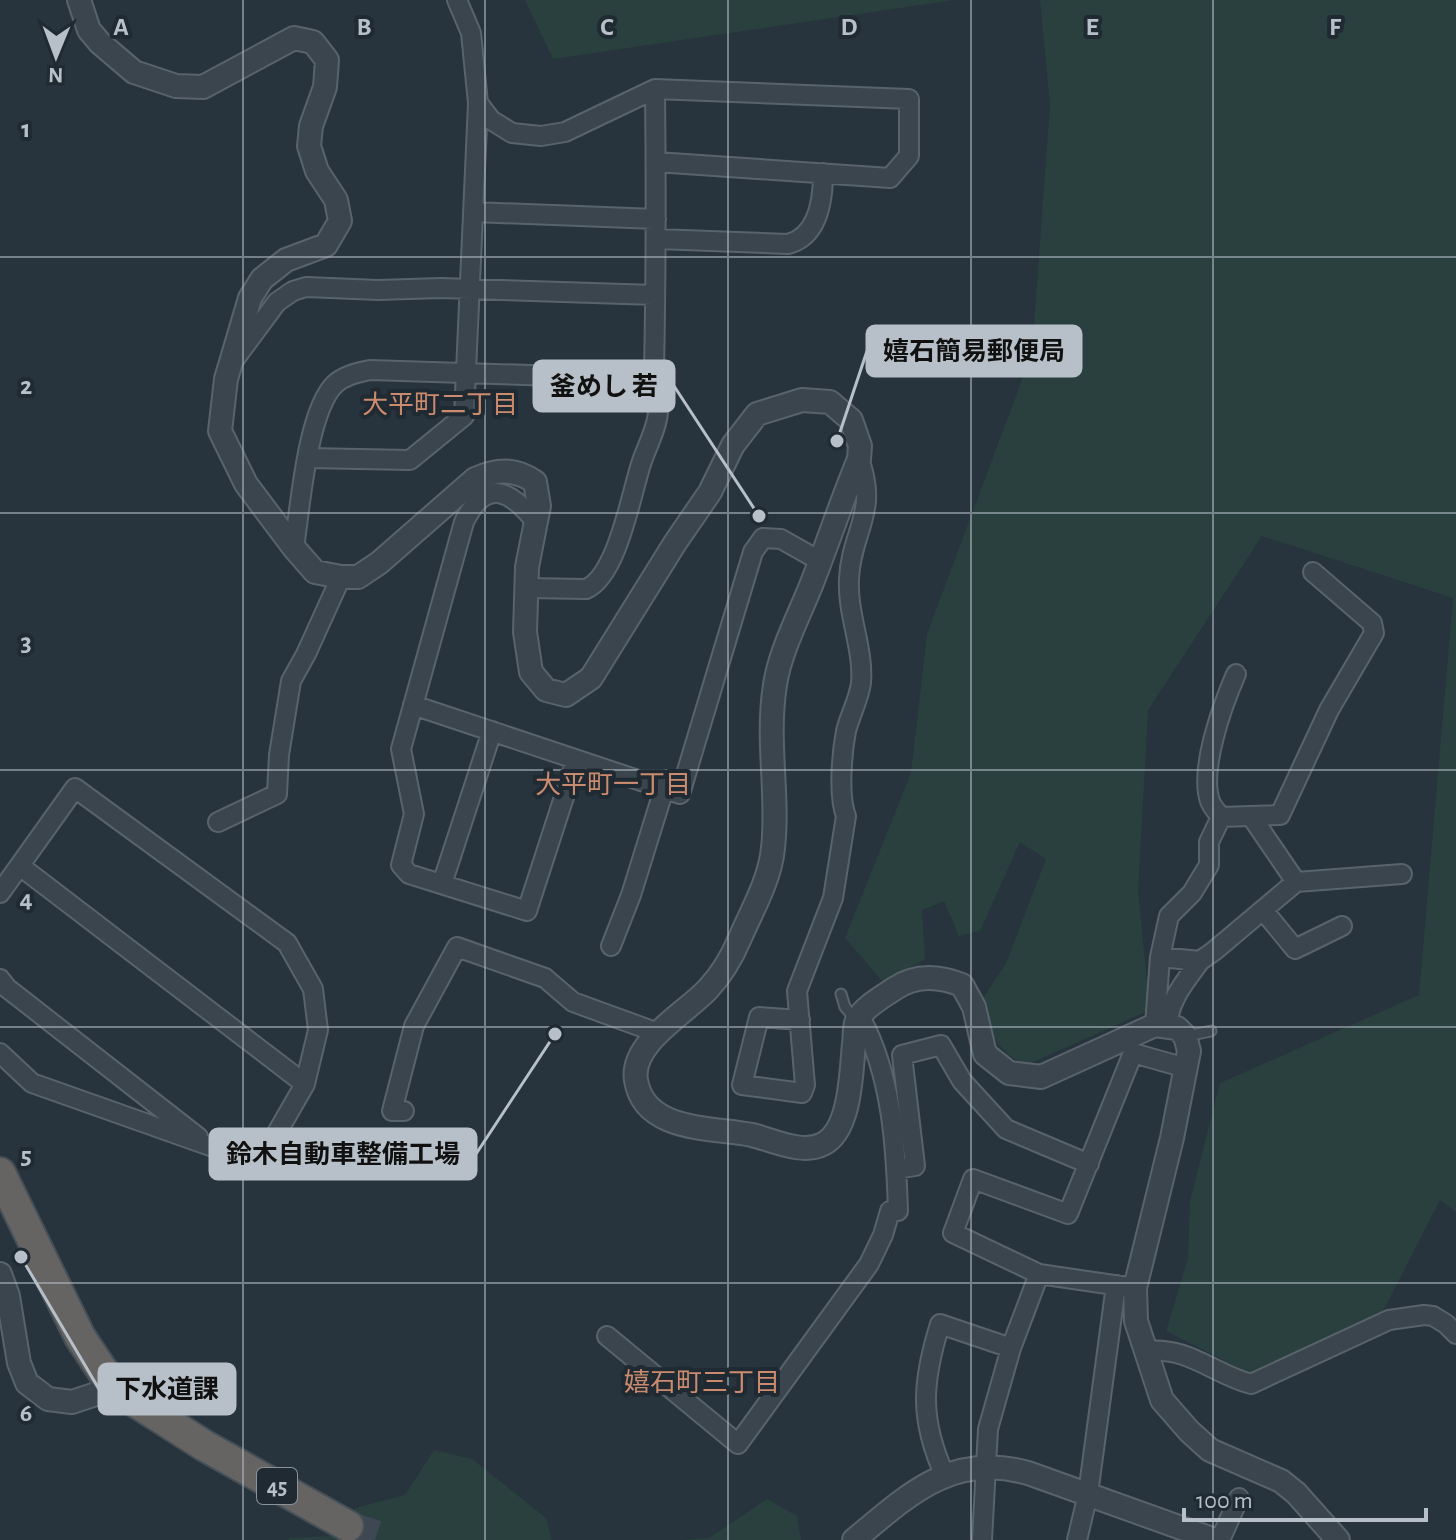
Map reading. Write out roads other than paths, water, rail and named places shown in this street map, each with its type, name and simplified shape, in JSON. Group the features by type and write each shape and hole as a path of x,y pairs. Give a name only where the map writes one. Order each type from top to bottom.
{"highway":[{"name":"45","path":"0,1173 80,1337 114,1388 205,1446 348,1526"}],"street":[{"path":"79,0 89,30 100,43 134,72 176,86 203,87 294,38 313,42 327,60 325,87 311,126 309,146 317,171 336,200 340,221 326,245 286,260 262,279 250,298 230,365 220,415 220,431 246,484 315,572 358,577 379,563 475,479 492,471 519,471 535,482 539,506 527,567 525,632 531,672 546,690 566,695 591,678 710,492 733,445 757,414 802,400 830,402 851,420 860,446 859,459 776,681 770,729 773,848 768,874 731,958 710,987 658,1033 639,1056 636,1079 643,1099 660,1114 682,1125 750,1135 799,1148 823,1145 839,1128 846,1108 858,1019 873,1003 903,983 922,978 945,979 962,985 974,1007 985,1054 1009,1073 1041,1077 1169,1029"},
{"path":"308,458 410,460 464,416 478,103 471,33 457,0"},
{"path":"478,103 491,120 512,133 541,136 565,132 655,89 909,99 909,156 890,178 656,162"},
{"path":"526,588 586,589 603,575 632,503 658,414 654,379 657,239 655,89"},
{"path":"657,239 788,244 799,241 806,235 823,204 823,173"},
{"path":"473,212 656,219"},
{"path":"230,365 277,302 293,291 317,287 655,295"},
{"path":"294,548 308,458 320,408 332,387 344,377 370,370 654,379"},
{"path":"800,1020 759,1017 742,1085 802,1093 805,1085 800,1020 797,991 833,898 838,875 846,816 841,803 846,731 861,686 849,586 868,500 867,479 859,459"},
{"path":"536,522 518,500 502,493 483,496 472,506 464,522 401,749 414,814 401,865 409,874 527,911 576,760"},
{"path":"413,705 680,794 753,552 763,538 781,539 820,561"},
{"path":"1221,817 1280,815 1329,710 1374,633 1372,623 1313,572"},
{"path":"218,822 277,794 279,755 291,681 341,577"},
{"path":"1221,817 1211,802 1208,775 1219,714 1236,674"},
{"path":"442,884 492,731"},
{"path":"0,893 75,788 287,943 313,989 318,1030 305,1084 274,1138 255,1147 238,1150 210,1146 32,1083 0,1053"},
{"path":"611,946 631,895 664,789"},
{"path":"1251,816 1296,882"},
{"path":"1077,1540 1126,1287 1172,1138 1189,1051 1169,1029 1160,957 1169,916 1192,893 1209,865 1209,842 1221,817"},
{"path":"20,866 305,1084"},
{"path":"1169,1029 1169,1010 1176,993 1200,961 1296,882 1402,874"},
{"path":"1263,910 1295,949 1342,926"},
{"path":"404,1111 392,1111 414,1026 457,947 545,978 573,1002 658,1033"},
{"path":"1160,957 1200,961"},
{"path":"0,979 7,988 210,1146"},
{"path":"607,1336 738,1444 869,1264 890,1211 898,1211 896,1169 882,1066 871,1037 858,1019"},
{"path":"896,1169 915,1166 902,1055 941,1045 962,1081 1006,1129 1089,1164"},
{"path":"1126,1287 1039,1274 953,1233 973,1179 1068,1214 1133,1053 1186,1068"},
{"path":"0,1274 8,1296 19,1363 27,1383 48,1399 72,1402 114,1388"},
{"path":"982,1540 988,1429 1011,1348 1039,1274"},
{"path":"1126,1287 1162,1400 1210,1450 1281,1481 1296,1493 1338,1540"},
{"path":"1146,1351 1162,1349 1196,1358 1251,1384 1389,1320 1433,1316 1456,1334"},
{"path":"945,1476 932,1447 925,1392 929,1359 940,1324 1011,1348"},
{"path":"854,1540 918,1490 958,1471 987,1466 1001,1465 1028,1473 1218,1540 1239,1498"}],"lane":[{"path":"841,994 845,1007 858,1019"},
{"path":"1169,1029 1211,1031"}],"tunnel":[{"path":"348,1526 390,1540"}],"place":[{"name":"嬉石簡易郵便局","path":"837,441"},
{"name":"釜めし 若","path":"759,516"},
{"name":"鈴木自動車整備工場","path":"555,1034"},
{"name":"下水道課","path":"21,1257"}],"district":[{"name":"大平町二丁目","path":"440,404"},
{"name":"大平町一丁目","path":"613,784"},
{"name":"嬉石町三丁目","path":"702,1382"}]}
